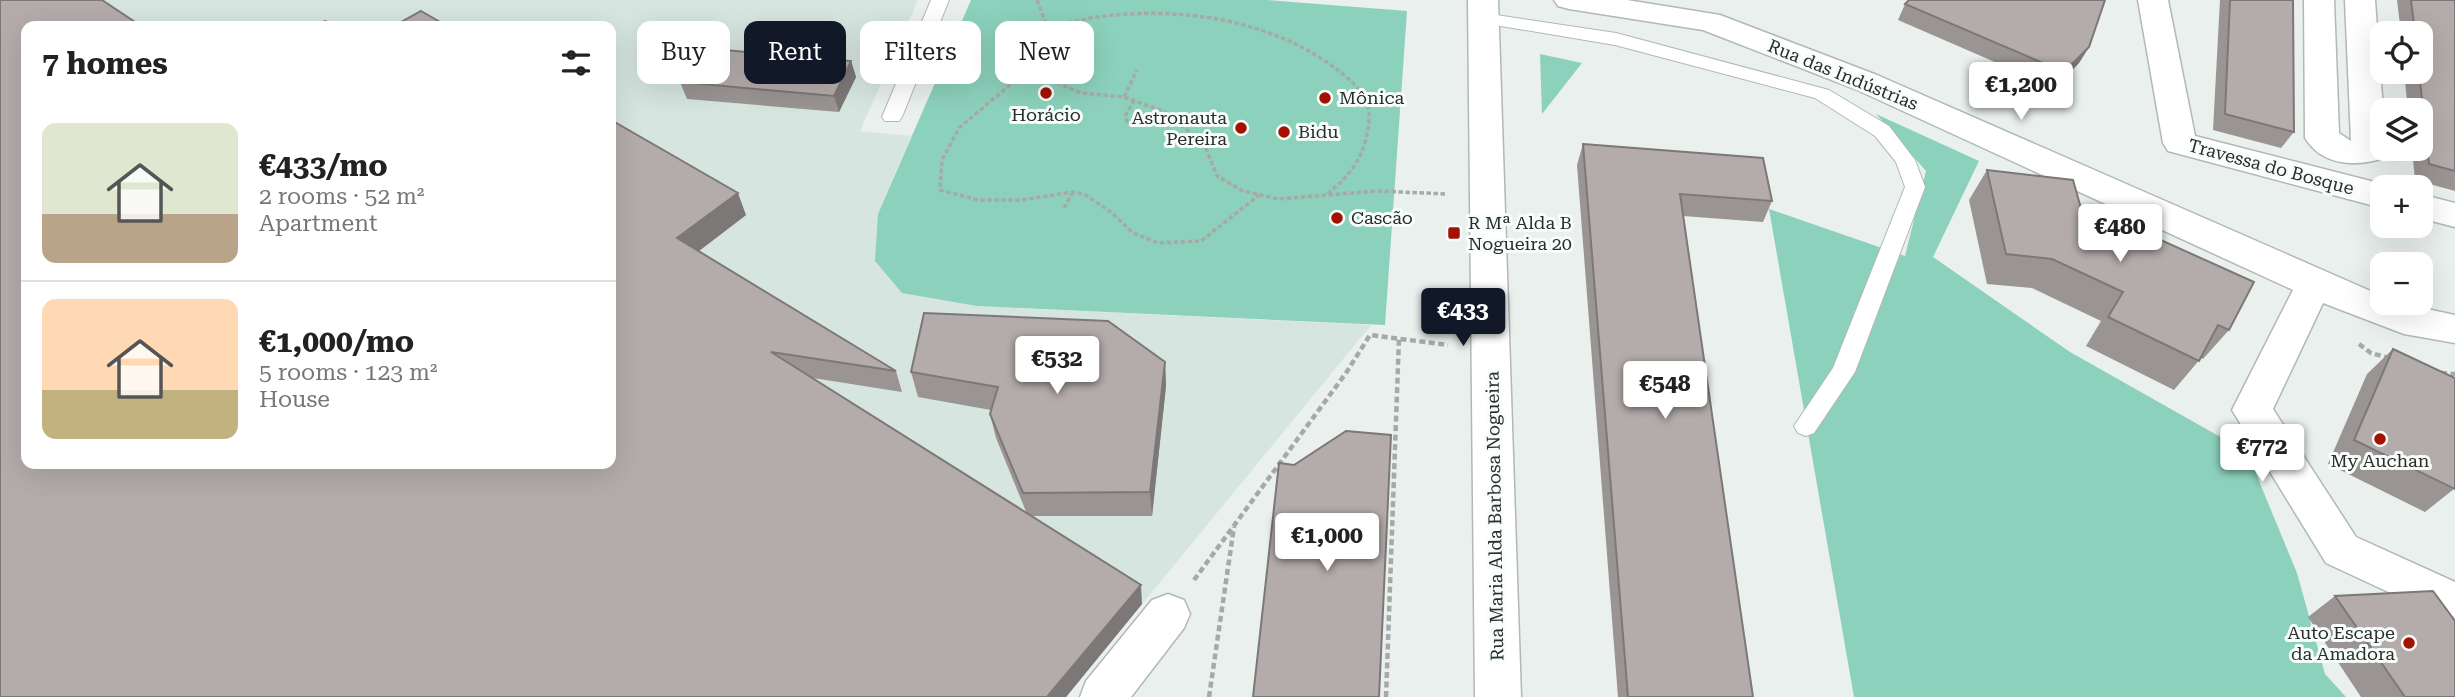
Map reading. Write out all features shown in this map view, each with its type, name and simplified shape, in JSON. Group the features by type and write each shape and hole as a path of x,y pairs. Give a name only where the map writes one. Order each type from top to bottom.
{"street":[{"name":"Rua das Indústrias","path":"1569,0 1709,22 1853,77 2314,284 2404,320 2455,329"},
{"name":"Travessa do Bosque","path":"2153,0 2180,143 2370,193"},
{"path":"2319,0 2322,138 2345,153 2369,151 2360,0"},
{"name":"Rua Maria Alda Barbosa Nogueira","path":"1483,9 1493,351 1498,697"},
{"path":"2433,209 2455,215"},
{"path":"2314,284 2252,410 2341,550 2455,603"},
{"path":"1102,697 1168,614"}],"lane":[{"path":"892,117 940,0"},
{"path":"1483,9 1616,38 1822,94 1882,131 1905,160 1914,187 1893,247 1843,372 1806,426"}],"path":[{"path":"1037,0 1044,21"},
{"path":"1083,21 1102,16 1199,16 1293,41 1331,63 1361,91 1370,116 1363,156 1346,180 1325,195"},
{"path":"1124,97 1137,70"},
{"path":"1012,84 959,128 942,160 940,190 979,200 1022,200 1073,192 1084,194 1111,212 1133,233 1158,243 1201,242 1260,195"},
{"path":"1060,84 1081,93 1124,97 1165,112 1204,144 1217,176 1242,191 1278,199 1415,190 1489,199"},
{"path":"1126,123 1126,114 1134,101"},
{"path":"1204,144 1225,134"},
{"path":"1064,208 1073,192"},
{"path":"1168,614 1370,335 1493,351"},
{"path":"1386,697 1399,338"},
{"path":"1209,697 1234,526"}],"shaded area":[{"path":"0,0 918,0 909,21 860,21 860,84 881,84 860,131 911,136 878,214 977,306 1371,325 1066,697 0,697"}],"green space":[{"path":"971,0 1267,0 1407,11 1385,325 977,306 902,293 875,261 878,214 934,84 981,84 981,21 962,21"},
{"path":"1540,54 1582,63 1542,114"},
{"path":"1876,114 1979,161 1933,257 2070,352 2247,452 2297,573 2325,674 2346,697 1854,697 1769,209 1905,256 1926,171"}],"building":[{"path":"0,0 102,0 134,21 21,21 21,469 616,469 616,123 738,193 677,238 896,371 771,352 1141,585 1047,697 0,697"},
{"path":"1909,0 2105,0 2089,47 2064,72 1905,4"},
{"path":"2230,0 2293,0 2294,132 2225,114"},
{"path":"2411,0 2455,0 2455,171 2429,164 2429,161 2433,161 2433,98 2422,98 2420,84 2433,84 2433,21 2414,21"},
{"path":"421,11 438,21 403,21"},
{"path":"730,51 744,52 744,84 840,84 834,96 702,84 730,84"},
{"path":"1583,144 1763,158 1772,201 1680,194 1753,697 1628,697"},
{"path":"1987,170 2073,180 2086,226 2134,247 2143,232 2254,282 2229,330 2218,325 2199,361 2108,317 2123,292 2052,259 2006,254"},
{"path":"924,313 1108,321 1165,362 1150,492 1023,493 990,414 998,387 911,372"},
{"path":"2393,349 2455,378 2455,489 2354,440"},
{"path":"1346,431 1391,435 1379,697 1253,697 1279,463 1294,465"},
{"path":"2433,591 2455,621 2455,697 2405,697 2335,596"}],"place":[{"name":"Horácio","path":"1046,93"},
{"name":"Mônica","path":"1325,98"},
{"name":"Astronauta Pereira","path":"1241,128"},
{"name":"Bidu","path":"1284,132"},
{"name":"Cascão","path":"1337,218"},
{"name":"R Mª Alda B Nogueira 20","path":"1454,233"},
{"name":"My Auchan","path":"2380,439"},
{"name":"Auto Escape da Amadora","path":"2409,643"}]}
